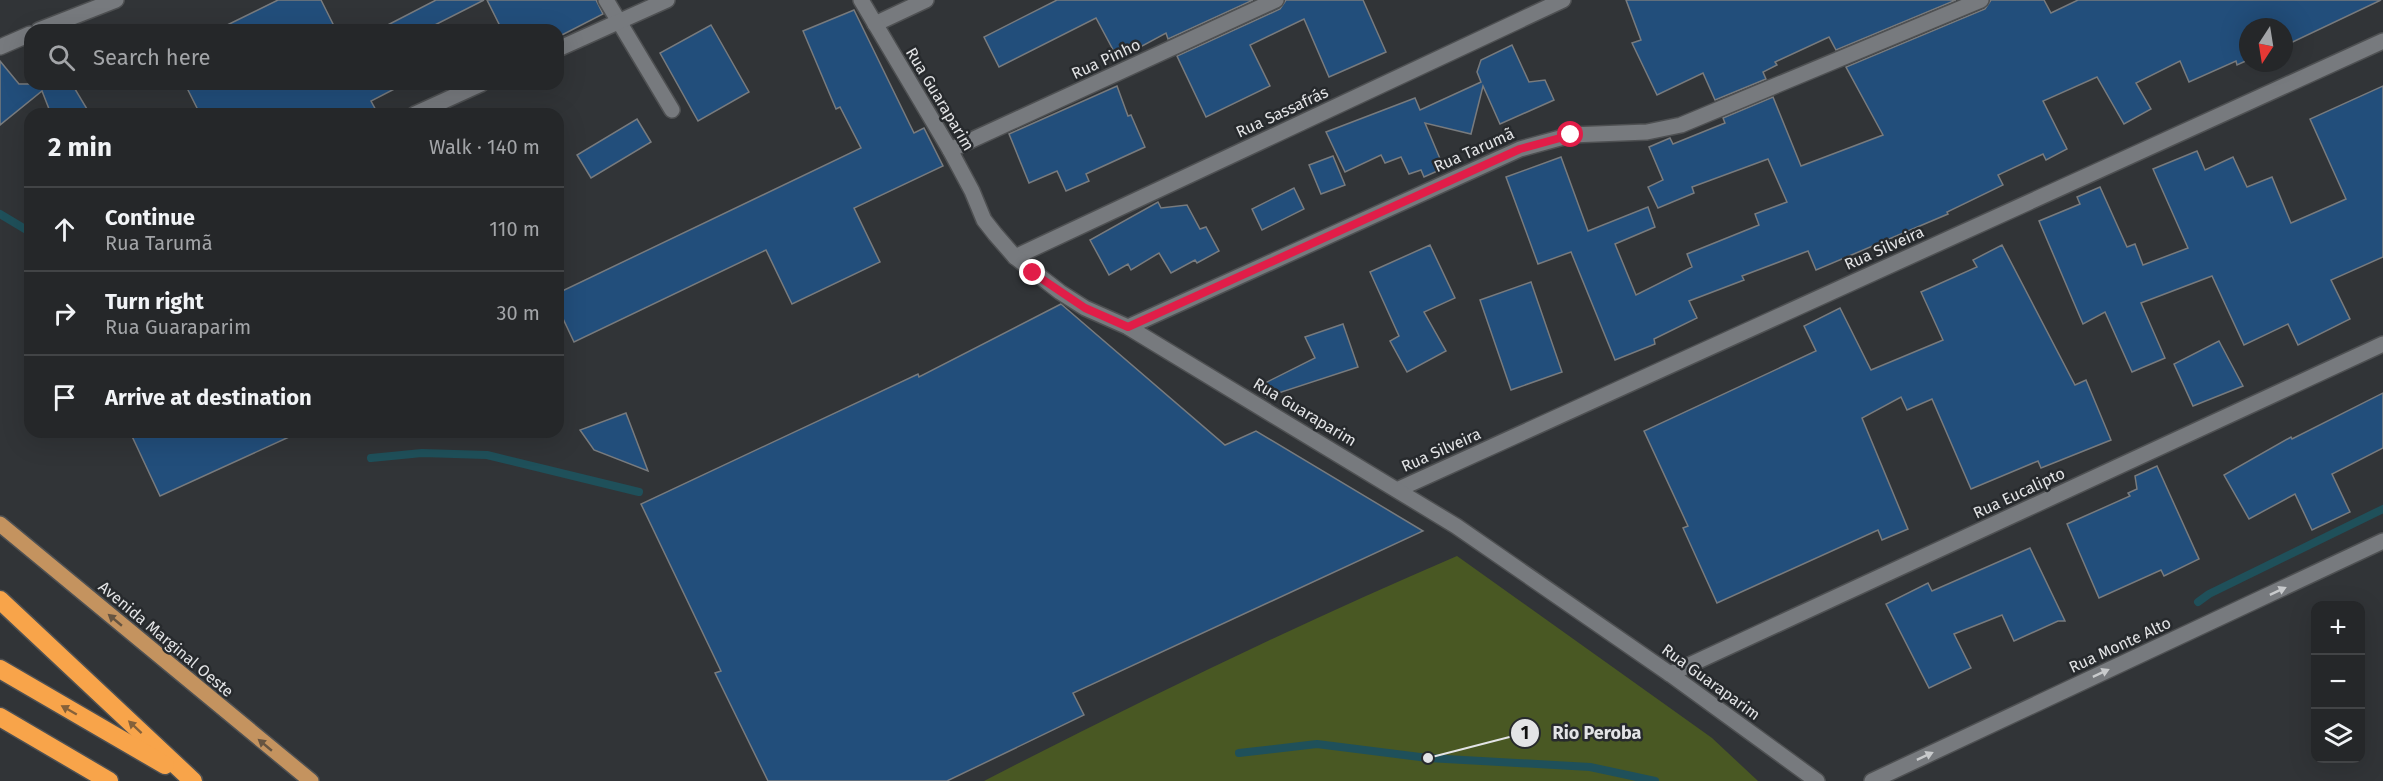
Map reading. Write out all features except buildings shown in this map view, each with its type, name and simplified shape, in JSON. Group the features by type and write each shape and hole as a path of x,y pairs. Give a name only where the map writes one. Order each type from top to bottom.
{"highway":[{"path":"0,600 193,781"},
{"path":"0,669 193,781"},
{"path":"0,717 109,781"}],"main road":[{"name":"Avenida Marginal Oeste","path":"0,524 311,781"}],"street":[{"path":"54,24 116,0"},
{"path":"606,0 617,22 672,110"},
{"path":"564,46 667,0"},
{"name":"Rua Guaraparim","path":"861,0 950,150 972,190 984,220 1015,257 1085,308 1128,327 1399,489 1670,674 1817,781"},
{"path":"875,24 926,0"},
{"name":"Rua Pinho","path":"950,150 1276,0"},
{"name":"Rua Sassafrás","path":"1015,257 1563,0"},
{"name":"Rua Tarumã","path":"1128,327 1520,149 1571,135 1647,132 1681,125 1981,0"},
{"path":"0,47 24,37"},
{"name":"Rua Silveira","path":"1399,489 2383,40"},
{"path":"428,108 468,90"},
{"name":"Rua Eucalipto","path":"1670,674 2383,344"},
{"name":"Rua Monte Alto","path":"1872,781 2383,541"}],"green space":[{"path":"1457,556 1712,738 1758,781 984,781 1218,664"}],"waterway":[{"path":"0,214 24,228"},
{"path":"371,458 422,453 487,455 639,492"},
{"path":"2198,602 2209,594 2383,509"},
{"path":"1239,753 1317,744 1428,758 1590,767 1655,781"}],"place":[{"name":"Rio Peroba","path":"1428,758"}],"route":[{"path":"1033,273 1085,308 1128,327 1520,149 1571,135"}]}
